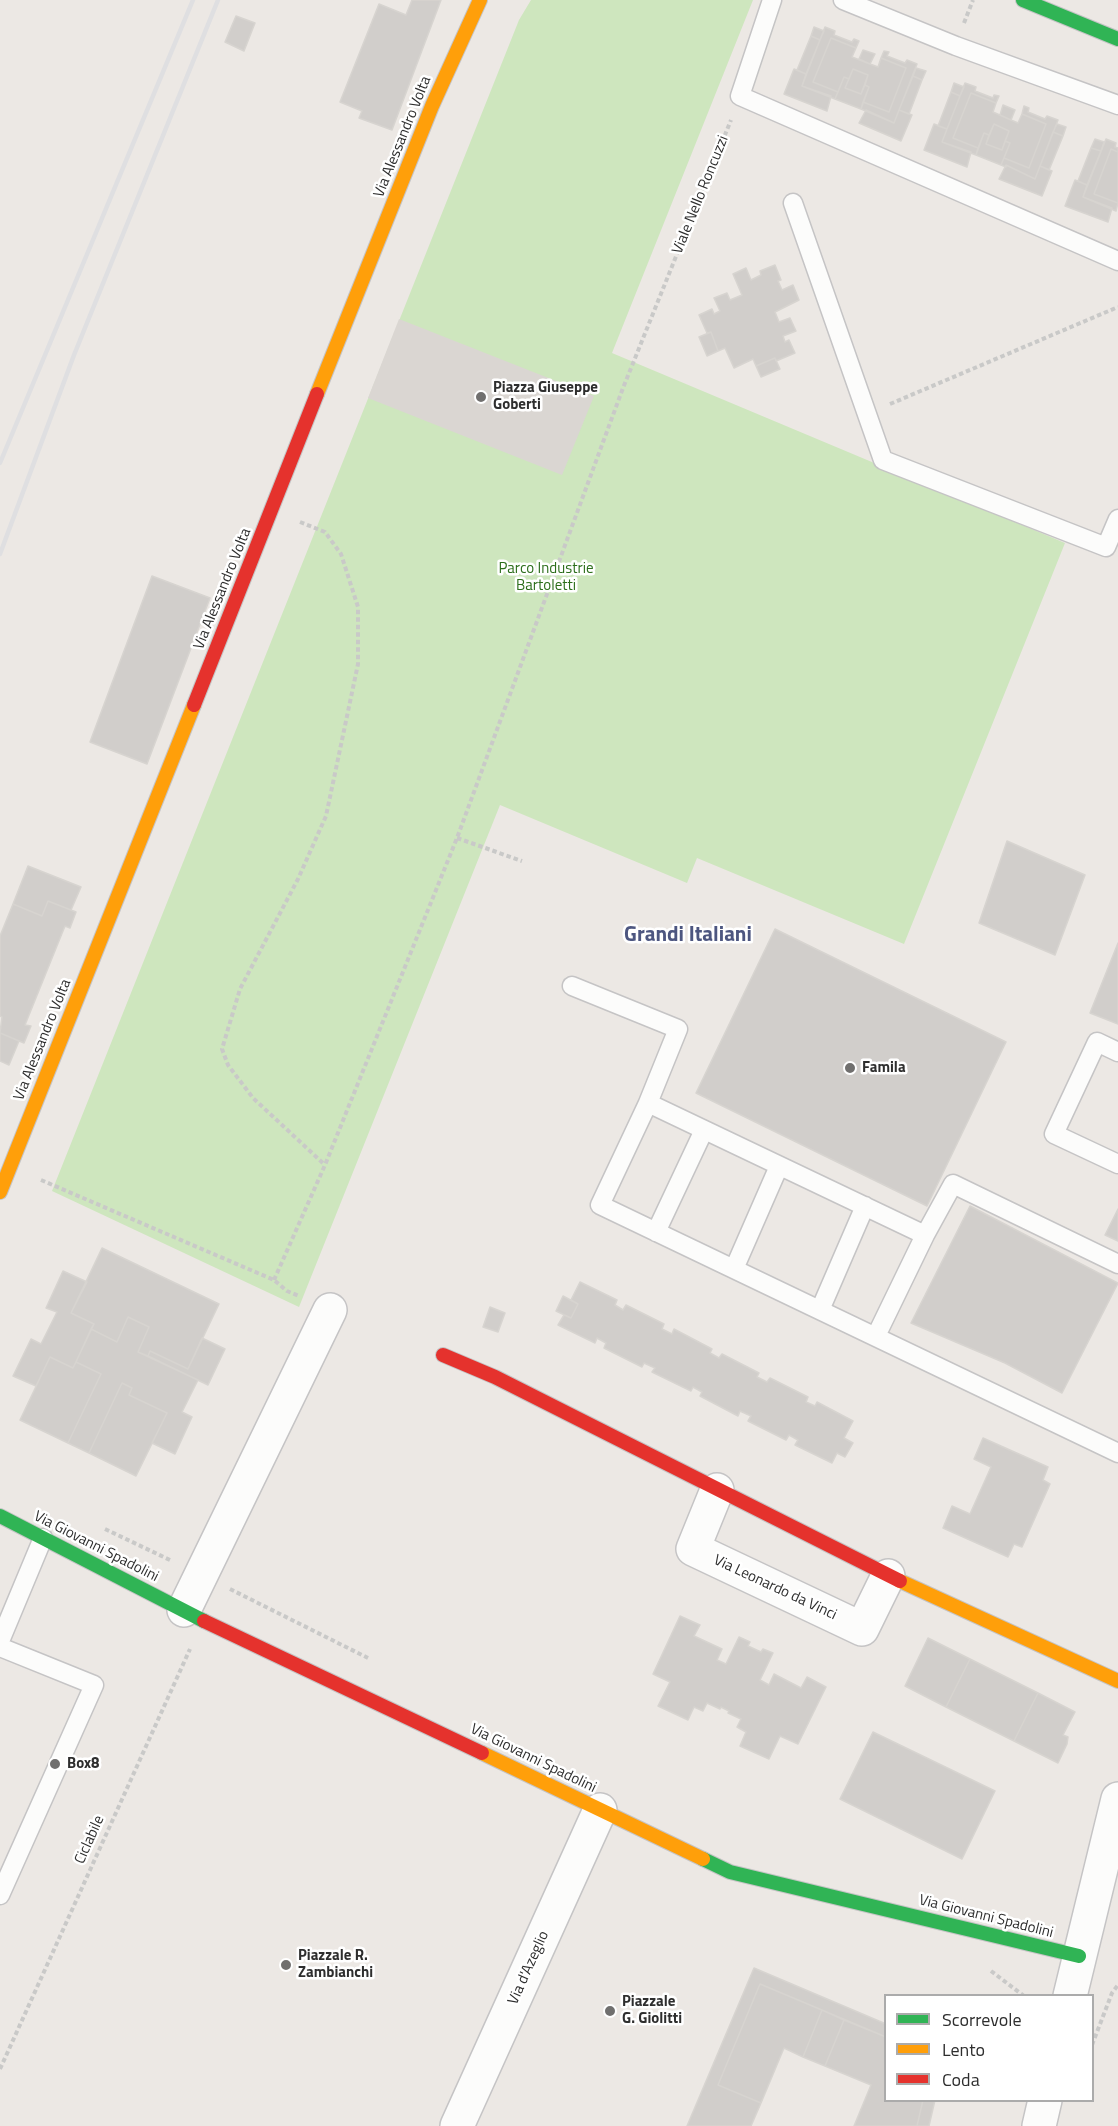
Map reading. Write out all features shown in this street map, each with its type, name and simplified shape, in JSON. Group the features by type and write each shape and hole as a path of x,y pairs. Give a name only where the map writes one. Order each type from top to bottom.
{"street":[{"name":"Via Alessandro Volta","path":"0,1192 432,106 480,0"},
{"path":"1023,0 1118,39"},
{"path":"193,1615 330,1310"},
{"path":"443,1355 495,1377 888,1576 1118,1681"},
{"name":"Via Leonardo da Vinci","path":"717,1490 693,1549 862,1629 888,1576"},
{"name":"Via Giovanni Spadolini","path":"0,1516 193,1615 730,1872 1079,1956"},
{"path":"1070,1994 1079,1956 1106,1901 1118,1798"},
{"name":"Via d'Azeglio","path":"457,2126 600,1810"},
{"path":"1039,2126 1045,2102"}],"lane":[{"path":"772,0 740,96 1118,261"},
{"path":"843,0 956,46 1118,105"},
{"path":"793,203 883,459 1106,547 1118,519"},
{"path":"572,986 678,1029 648,1103 600,1205 1118,1453"},
{"path":"1118,1052 1097,1042 1054,1134 1118,1164"},
{"path":"648,1103 925,1235"},
{"path":"656,1232 704,1130"},
{"path":"734,1269 779,1166"},
{"path":"876,1336 925,1235 953,1184 1118,1264"},
{"path":"820,1310 865,1206"},
{"path":"0,1641 43,1538"},
{"path":"0,1647 94,1685 0,1895"}],"path":[{"name":"Viale Nello Roncuzzi","path":"274,1280 325,1165 458,838 623,388 740,96"},
{"path":"867,414 1118,307"},
{"path":"272,509 325,532 341,554 358,608 358,664 326,816 298,879 240,989 222,1049 228,1065 253,1098 325,1165"},
{"path":"458,838 522,861"},
{"path":"11,1164 60,1190 274,1280 287,1291 330,1310"},
{"name":"Ciclabile","path":"0,2069 193,1615"},
{"path":"1094,2040 1109,2001 1118,1985"}],"green space":[{"name":"Parco Industrie Bartoletti","path":"531,0 753,0 612,353 1065,543 904,944 697,858 687,883 500,805 299,1307 52,1191 519,20"}],"shaded area":[{"name":"Piazza Giuseppe Goberti","path":"399,319 594,396 562,475 368,398"}],"building":[{"path":"412,0 441,0 392,130 359,118 362,111 340,102 379,4 406,15"},
{"path":"236,16 255,23 244,51 225,42"},
{"path":"814,27 824,31 820,40 811,36"},
{"path":"825,27 835,31 834,35 852,42 854,39 859,41 856,48 831,38 813,82 838,92 835,99 802,86"},
{"path":"811,36 820,40 806,74 797,70"},
{"path":"831,38 856,48 852,57 878,67 881,58 906,68 889,112 863,102 869,87 865,85 868,75 853,69 849,79 844,77 838,92 813,82"},
{"path":"863,50 875,54 870,64 859,59"},
{"path":"884,51 889,52 887,56 905,63 907,60 917,64 894,123 861,109 863,102 889,112 906,68 881,58"},
{"path":"916,68 926,71 922,80 913,76"},
{"path":"794,69 806,74 802,86 831,96 827,111 784,94"},
{"path":"853,69 868,75 861,94 845,88"},
{"path":"913,76 922,80 909,114 899,110"},
{"path":"844,77 849,79 845,88 861,94 865,85 869,87 861,109 835,99"},
{"path":"954,83 964,87 960,96 951,92"},
{"path":"965,83 976,87 975,91 993,98 994,95 999,96 996,103 971,93 953,138 978,148 976,155 942,142"},
{"path":"951,92 960,96 947,129 938,126"},
{"path":"971,93 996,103 993,112 1018,123 1022,114 1046,124 1029,168 1004,158 1010,143 1005,141 1009,131 994,124 989,135 984,133 978,148 953,138"},
{"path":"1003,105 1015,110 1011,120 1000,115"},
{"path":"1024,106 1029,108 1028,112 1045,119 1047,116 1058,120 1035,179 1006,165 1006,167 1001,165 1004,158 1029,168 1046,124 1022,114"},
{"path":"866,110 894,123 899,110 912,115 901,141 859,123"},
{"path":"934,124 947,129 942,142 971,152 967,167 924,150"},
{"path":"994,124 1009,131 1002,150 986,144"},
{"path":"1057,124 1066,127 1063,136 1053,132"},
{"path":"1053,132 1063,136 1049,170 1040,166"},
{"path":"984,133 989,135 986,144 1002,150 1005,141 1010,143 1001,165 976,155"},
{"path":"1095,139 1104,142 1101,151 1091,148"},
{"path":"1106,139 1116,143 1115,147 1118,148 1118,152 1111,149 1094,194 1118,203 1116,211 1083,197"},
{"path":"1091,148 1101,151 1087,185 1078,181"},
{"path":"1111,149 1118,152 1118,203 1094,194"},
{"path":"1006,165 1035,179 1040,166 1052,171 1042,196 999,179"},
{"path":"1075,180 1087,185 1083,197 1112,208 1108,222 1065,206"},
{"path":"775,265 782,290 793,285 799,300 775,312 779,322 790,318 796,331 783,336 785,342 789,340 795,353 756,366 753,359 734,368 725,348 718,351 711,332 707,333 699,315 712,309 714,314 720,311 714,298 727,293 730,300 742,295 733,274 746,268 751,280 761,275 760,271"},
{"path":"711,332 718,351 707,356 699,337"},
{"path":"775,358 780,369 761,377 756,366"},
{"path":"152,576 210,598 147,764 90,742"},
{"path":"1007,841 1085,875 1055,955 979,923"},
{"path":"28,866 81,887 71,910 48,901 42,916 13,904"},
{"path":"48,901 76,912 70,928 65,926 25,1025 31,1026 24,1043 0,1033 2,1017 0,1016 0,936 13,904 42,916"},
{"path":"775,929 1006,1042 927,1206 696,1093"},
{"path":"1118,943 1118,1024 1090,1013"},
{"path":"0,1033 19,1041 9,1065 0,1061"},
{"path":"970,1206 1118,1283 1062,1393 1005,1363 911,1323"},
{"path":"1118,1209 1118,1241 1105,1235"},
{"path":"102,1248 219,1304 188,1369 150,1351 148,1356 138,1352 149,1327 128,1317 117,1342 91,1329 94,1324 71,1313"},
{"path":"63,1271 87,1282 71,1313 94,1324 73,1368 50,1357 36,1386 13,1376 31,1339 41,1344 57,1312 46,1308"},
{"path":"580,1282 617,1300 615,1305 623,1310 626,1305 664,1324 662,1329 672,1334 674,1329 712,1349 710,1353 719,1358 722,1354 759,1373 757,1377 767,1382 770,1378 808,1397 806,1402 815,1406 817,1402 853,1421 844,1438 853,1443 845,1457 837,1453 832,1463 795,1445 798,1440 789,1435 786,1440 748,1421 751,1416 740,1411 738,1416 700,1396 702,1392 693,1387 691,1391 652,1372 655,1368 644,1363 642,1367 604,1348 606,1343 597,1338 595,1343 558,1325 564,1315 571,1318 578,1304 571,1300"},
{"path":"563,1296 578,1304 571,1318 556,1311"},
{"path":"490,1307 505,1313 498,1332 483,1327"},
{"path":"128,1317 149,1327 138,1352 198,1380 182,1412 192,1417 175,1454 152,1443 167,1413 129,1395 132,1388 122,1383 89,1453 68,1443 101,1374 76,1362 91,1329 117,1342"},
{"path":"202,1338 225,1349 208,1385 148,1356 150,1351 188,1369"},
{"path":"50,1357 73,1368 76,1362 101,1374 68,1443 20,1420"},
{"path":"122,1383 132,1388 129,1395 167,1413 136,1476 89,1453"},
{"path":"983,1438 1048,1467 1043,1480 1050,1484 1022,1547 1014,1544 1008,1557 943,1528 952,1506 970,1514 991,1467 974,1459"},
{"path":"680,1616 700,1625 694,1636 722,1649 717,1660 726,1664 739,1637 750,1642 748,1646 761,1652 763,1649 773,1653 760,1680 769,1685 774,1674 801,1688 807,1677 826,1687 798,1744 780,1736 769,1759 740,1746 746,1732 737,1727 741,1719 721,1707 720,1709 707,1703 703,1711 694,1707 688,1720 658,1706 670,1682 653,1674"},
{"path":"928,1638 970,1659 946,1707 905,1686"},
{"path":"970,1659 1038,1693 1014,1741 946,1707"},
{"path":"1038,1693 1075,1712 1063,1735 1068,1737 1067,1744 1058,1763 1014,1741"},
{"path":"873,1732 995,1791 962,1859 840,1799"},
{"path":"754,1968 884,2023 884,2036 760,1984 718,2085 761,2103 751,2126 687,2126"},
{"path":"760,1984 822,2010 803,2057 784,2048 761,2103 718,2085"},
{"path":"822,2010 844,2020 825,2066 803,2057"},
{"path":"844,2020 884,2036 884,2102 923,2102 917,2126 854,2126 871,2085 825,2066"},
{"path":"923,2102 935,2102 929,2126 917,2126"}],"railway":[{"path":"0,463 193,0"},
{"path":"0,554 74,355 218,0"}],"traffic: fast":[{"path":"1023,0 1118,39"},
{"path":"0,1516 204,1621"},
{"path":"703,1859 730,1872 1079,1956"}],"traffic: slow":[{"path":"317,394 432,106 480,0"},
{"path":"0,1192 194,705"},
{"path":"900,1581 1118,1681"},
{"path":"482,1753 703,1859"}],"traffic: jam":[{"path":"194,705 317,394"},
{"path":"443,1355 495,1377 900,1581"},
{"path":"204,1621 482,1753"}],"place":[{"name":"Piazza Giuseppe Goberti","path":"481,397"},
{"name":"Famila","path":"850,1068"},
{"name":"Box8","path":"55,1764"},
{"name":"Piazzale R. Zambianchi","path":"286,1965"},
{"name":"Piazzale G. Giolitti","path":"610,2011"}],"district":[{"name":"Grandi Italiani","path":"688,936"}]}
